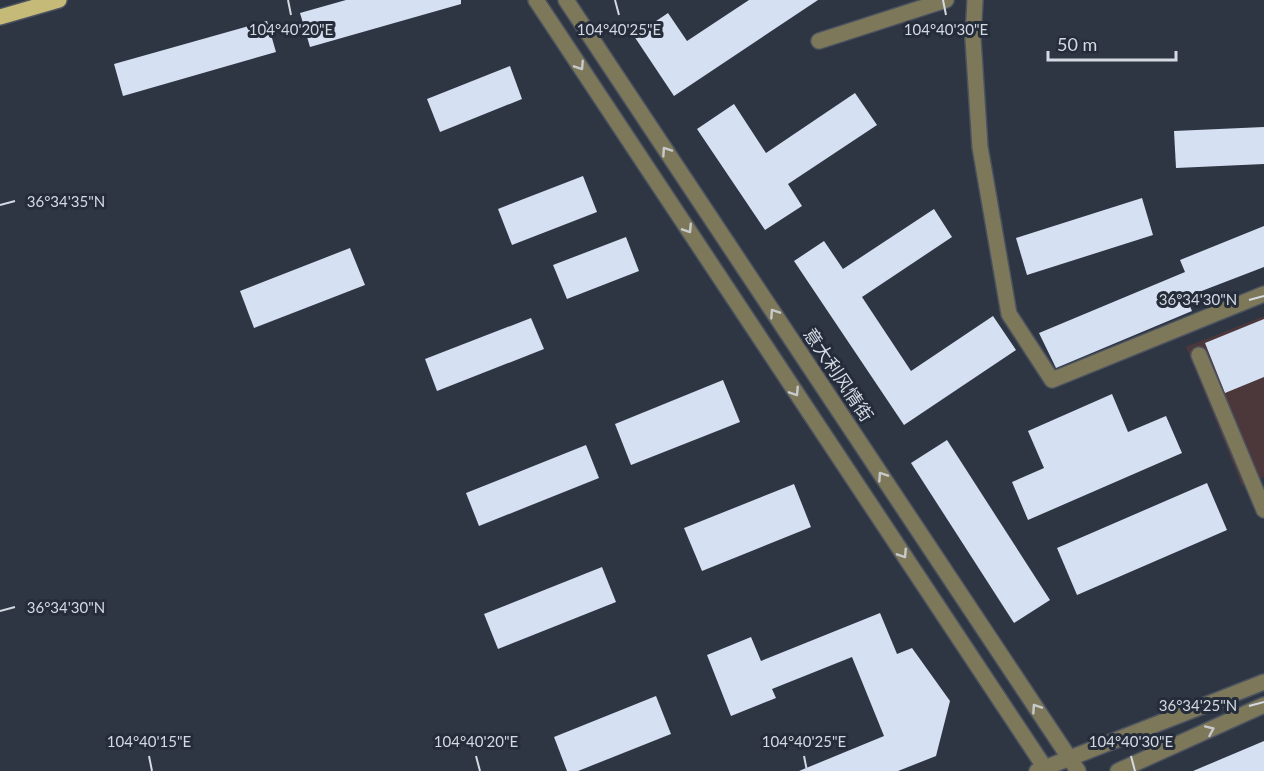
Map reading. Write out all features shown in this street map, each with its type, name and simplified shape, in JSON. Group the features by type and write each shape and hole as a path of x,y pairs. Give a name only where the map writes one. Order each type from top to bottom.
{"main road":[{"path":"0,17 59,0"}],"street":[{"path":"536,0 1042,770 1068,757 1264,682"},
{"name":"意大利风情街","path":"566,0 1078,771"},
{"path":"819,41 946,0"},
{"path":"975,0 973,39 980,147 1009,314 1052,380 1264,294"},
{"path":"1199,355 1264,510"},
{"path":"1118,771 1264,705"}],"shaded area":[{"path":"1264,316 1264,477 1242,486 1186,347"}],"building":[{"path":"346,0 461,0 461,4 310,47 300,13"},
{"path":"749,0 818,0 674,96 634,36 668,13 687,41"},
{"path":"267,21 276,52 123,96 114,64"},
{"path":"510,66 522,99 440,132 427,99"},
{"path":"855,93 877,125 788,184 802,206 765,230 697,129 734,104 766,153"},
{"path":"1264,127 1264,164 1176,168 1174,131"},
{"path":"583,176 597,212 512,245 498,209"},
{"path":"1142,198 1153,235 1027,275 1016,238"},
{"path":"934,209 952,237 862,297 911,371 993,316 1016,350 904,425 794,261 824,241 843,269"},
{"path":"1264,226 1264,267 1186,297 1192,311 1056,368 1039,333 1185,272 1180,260"},
{"path":"626,237 639,271 567,299 553,265"},
{"path":"350,248 365,285 254,328 240,291"},
{"path":"531,318 544,349 437,391 425,359"},
{"path":"1264,319 1264,377 1225,393 1205,343"},
{"path":"723,380 740,422 631,465 615,424"},
{"path":"1112,394 1128,432 1166,416 1182,453 1028,520 1012,482 1044,468 1028,431"},
{"path":"947,440 1050,600 1014,623 911,463"},
{"path":"586,445 599,478 479,526 466,493"},
{"path":"1207,483 1227,530 1077,595 1057,548"},
{"path":"794,484 811,527 702,571 684,528"},
{"path":"602,567 616,602 498,649 484,614"},
{"path":"880,613 897,654 912,648 950,701 936,756 898,771 799,771 884,736 852,657 772,689 776,698 731,716 707,655 751,637 761,661"},
{"path":"656,696 671,734 578,771 567,771 554,737"},
{"path":"1264,741 1264,771 1193,771"}]}
